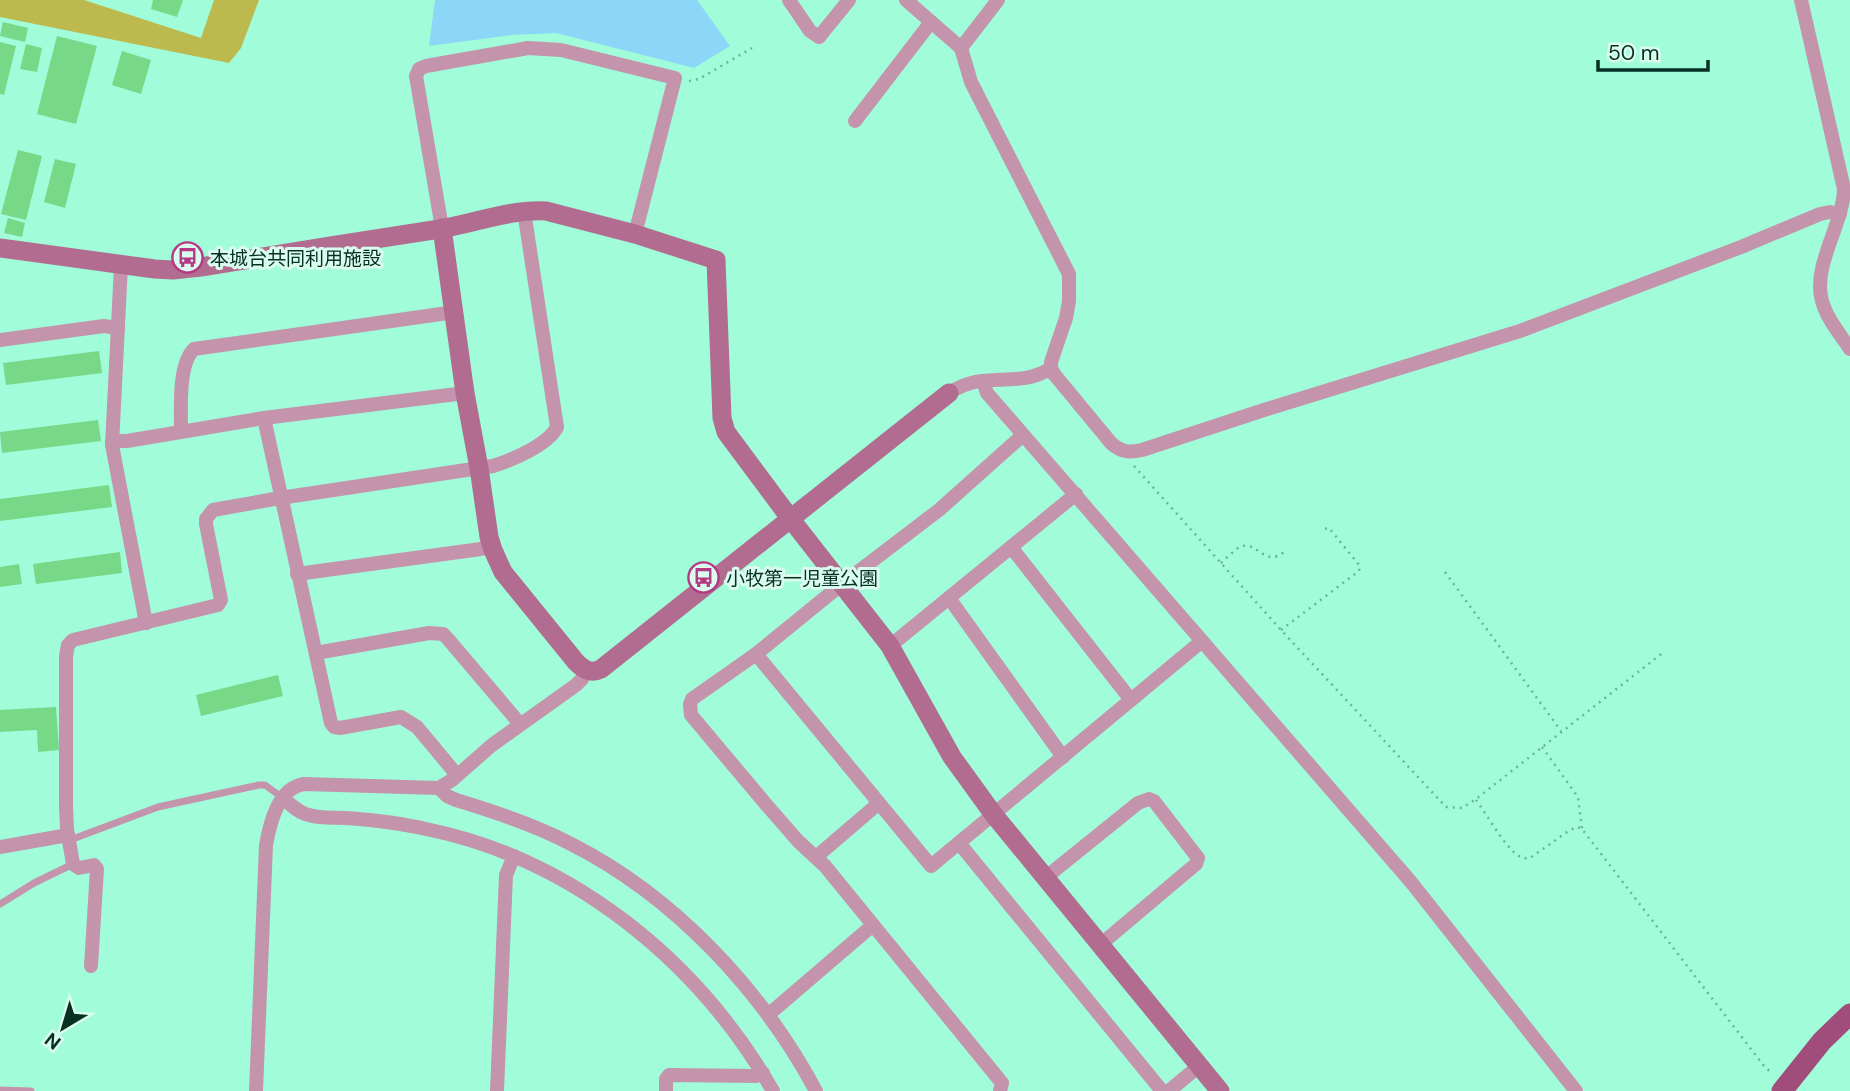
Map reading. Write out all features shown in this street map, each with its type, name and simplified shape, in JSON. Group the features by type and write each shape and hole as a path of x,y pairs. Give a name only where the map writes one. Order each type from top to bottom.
{"main road":[{"path":"1783,1089 1822,1041 1850,1014"}],"street":[{"path":"789,0 810,31 819,37 849,0"},
{"path":"906,0 961,48 971,82 1069,274 1066,318 1052,356 1051,368 1119,450 1127,452 1142,450 1520,331 1820,214 1840,214"},
{"path":"961,48 998,0"},
{"path":"1801,0 1843,180 1844,200 1822,272 1820,289 1822,302 1831,321 1850,349"},
{"path":"855,121 931,22"},
{"path":"635,233 675,78 561,50 528,48 419,69 416,76 442,228 465,393 492,546 503,572 576,662 586,670 601,669 949,393 975,382 1039,376 1051,368"},
{"path":"91,966 97,869 94,865 79,868 73,864 69,838 66,778 68,645 73,640 218,605 221,600 206,524 206,519 213,510 503,463 548,440 557,427 524,211"},
{"path":"0,248 173,270 442,228 524,211 546,211 635,233 716,260 722,418 726,432 790,519 890,646 952,757 994,815 1220,1091"},
{"path":"121,265 113,457 146,623"},
{"path":"181,431 184,368 194,349 454,312"},
{"path":"0,341 104,326 118,328"},
{"path":"983,381 987,393 1410,882 1576,1091"},
{"path":"112,442 264,418 465,393"},
{"path":"264,418 331,723 340,728 401,717 416,727 457,775"},
{"path":"1000,1091 1002,1083 825,866 798,841 691,715 690,704 692,699 756,654 939,510 1023,435"},
{"path":"890,646 1076,494"},
{"path":"298,574 492,546"},
{"path":"1012,547 1131,700"},
{"path":"949,598 1063,757"},
{"path":"316,653 429,633 443,634 520,724"},
{"path":"756,654 931,866 1202,641"},
{"path":"256,1091 266,845 271,822 283,798 292,788 304,784 439,788 492,745 576,685 586,670"},
{"path":"439,788 456,800 519,821 573,845 636,884 691,929 737,976 785,1037 816,1091"},
{"path":"283,798 298,810 312,816 377,821 426,829 476,842 514,856 580,890 615,913 686,975 715,1006 743,1043 773,1091"},
{"path":"1045,878 1138,803 1149,799 1154,801 1198,858 1196,864 1100,945"},
{"path":"816,857 879,803"},
{"path":"0,847 69,838"},
{"path":"959,843 1162,1091"},
{"path":"497,1091 506,875 514,856"},
{"path":"768,1015 873,925"},
{"path":"1168,1091 1199,1066"},
{"path":"666,1091 666,1079 669,1075 756,1076 763,1073"}],"lane":[{"path":"69,838 158,807 248,787 265,785 283,798"},
{"path":"0,904 73,864"},
{"path":"0,1090 31,1091"}],"path":[{"path":"675,78 692,81 699,79 752,48"},
{"path":"1119,450 1446,807 1462,808 1476,799 1665,651"},
{"path":"1281,629 1359,571 1360,566 1329,528 1324,529"},
{"path":"1222,563 1240,547 1252,548 1271,558 1284,552"},
{"path":"1445,572 1562,731"},
{"path":"1541,747 1578,797 1582,830"},
{"path":"1476,799 1510,849 1523,858 1530,858 1577,827 1582,830 1783,1089"}],"shaded area":[{"path":"0,0 84,0 201,38 214,0 259,0 241,48 229,63 0,17"}],"water":[{"path":"435,0 697,0 730,46 694,68 556,33 512,35 429,46"}],"building":[{"path":"153,0 183,0 177,17 151,9"},
{"path":"3,22 28,28 25,42 0,36"},
{"path":"57,36 97,46 76,124 37,114"},
{"path":"0,42 16,46 4,95 0,94"},
{"path":"26,44 42,48 37,72 20,69"},
{"path":"122,51 151,60 141,94 112,85"},
{"path":"18,150 42,156 26,220 1,214"},
{"path":"55,159 76,164 65,208 44,202"},
{"path":"8,218 25,223 22,237 4,233"},
{"path":"99,351 102,373 6,385 3,363"},
{"path":"98,420 101,441 2,453 0,432"},
{"path":"109,485 112,507 0,521 0,499"},
{"path":"120,552 122,573 36,584 33,564"},
{"path":"19,564 22,584 0,587 0,567"},
{"path":"278,675 283,696 201,716 196,695"},
{"path":"56,707 59,750 38,752 37,730 0,732 0,710"}],"place":[{"name":"本城台共同利用施設","path":"187,258"},
{"name":"小牧第一児童公園","path":"703,578"}]}
